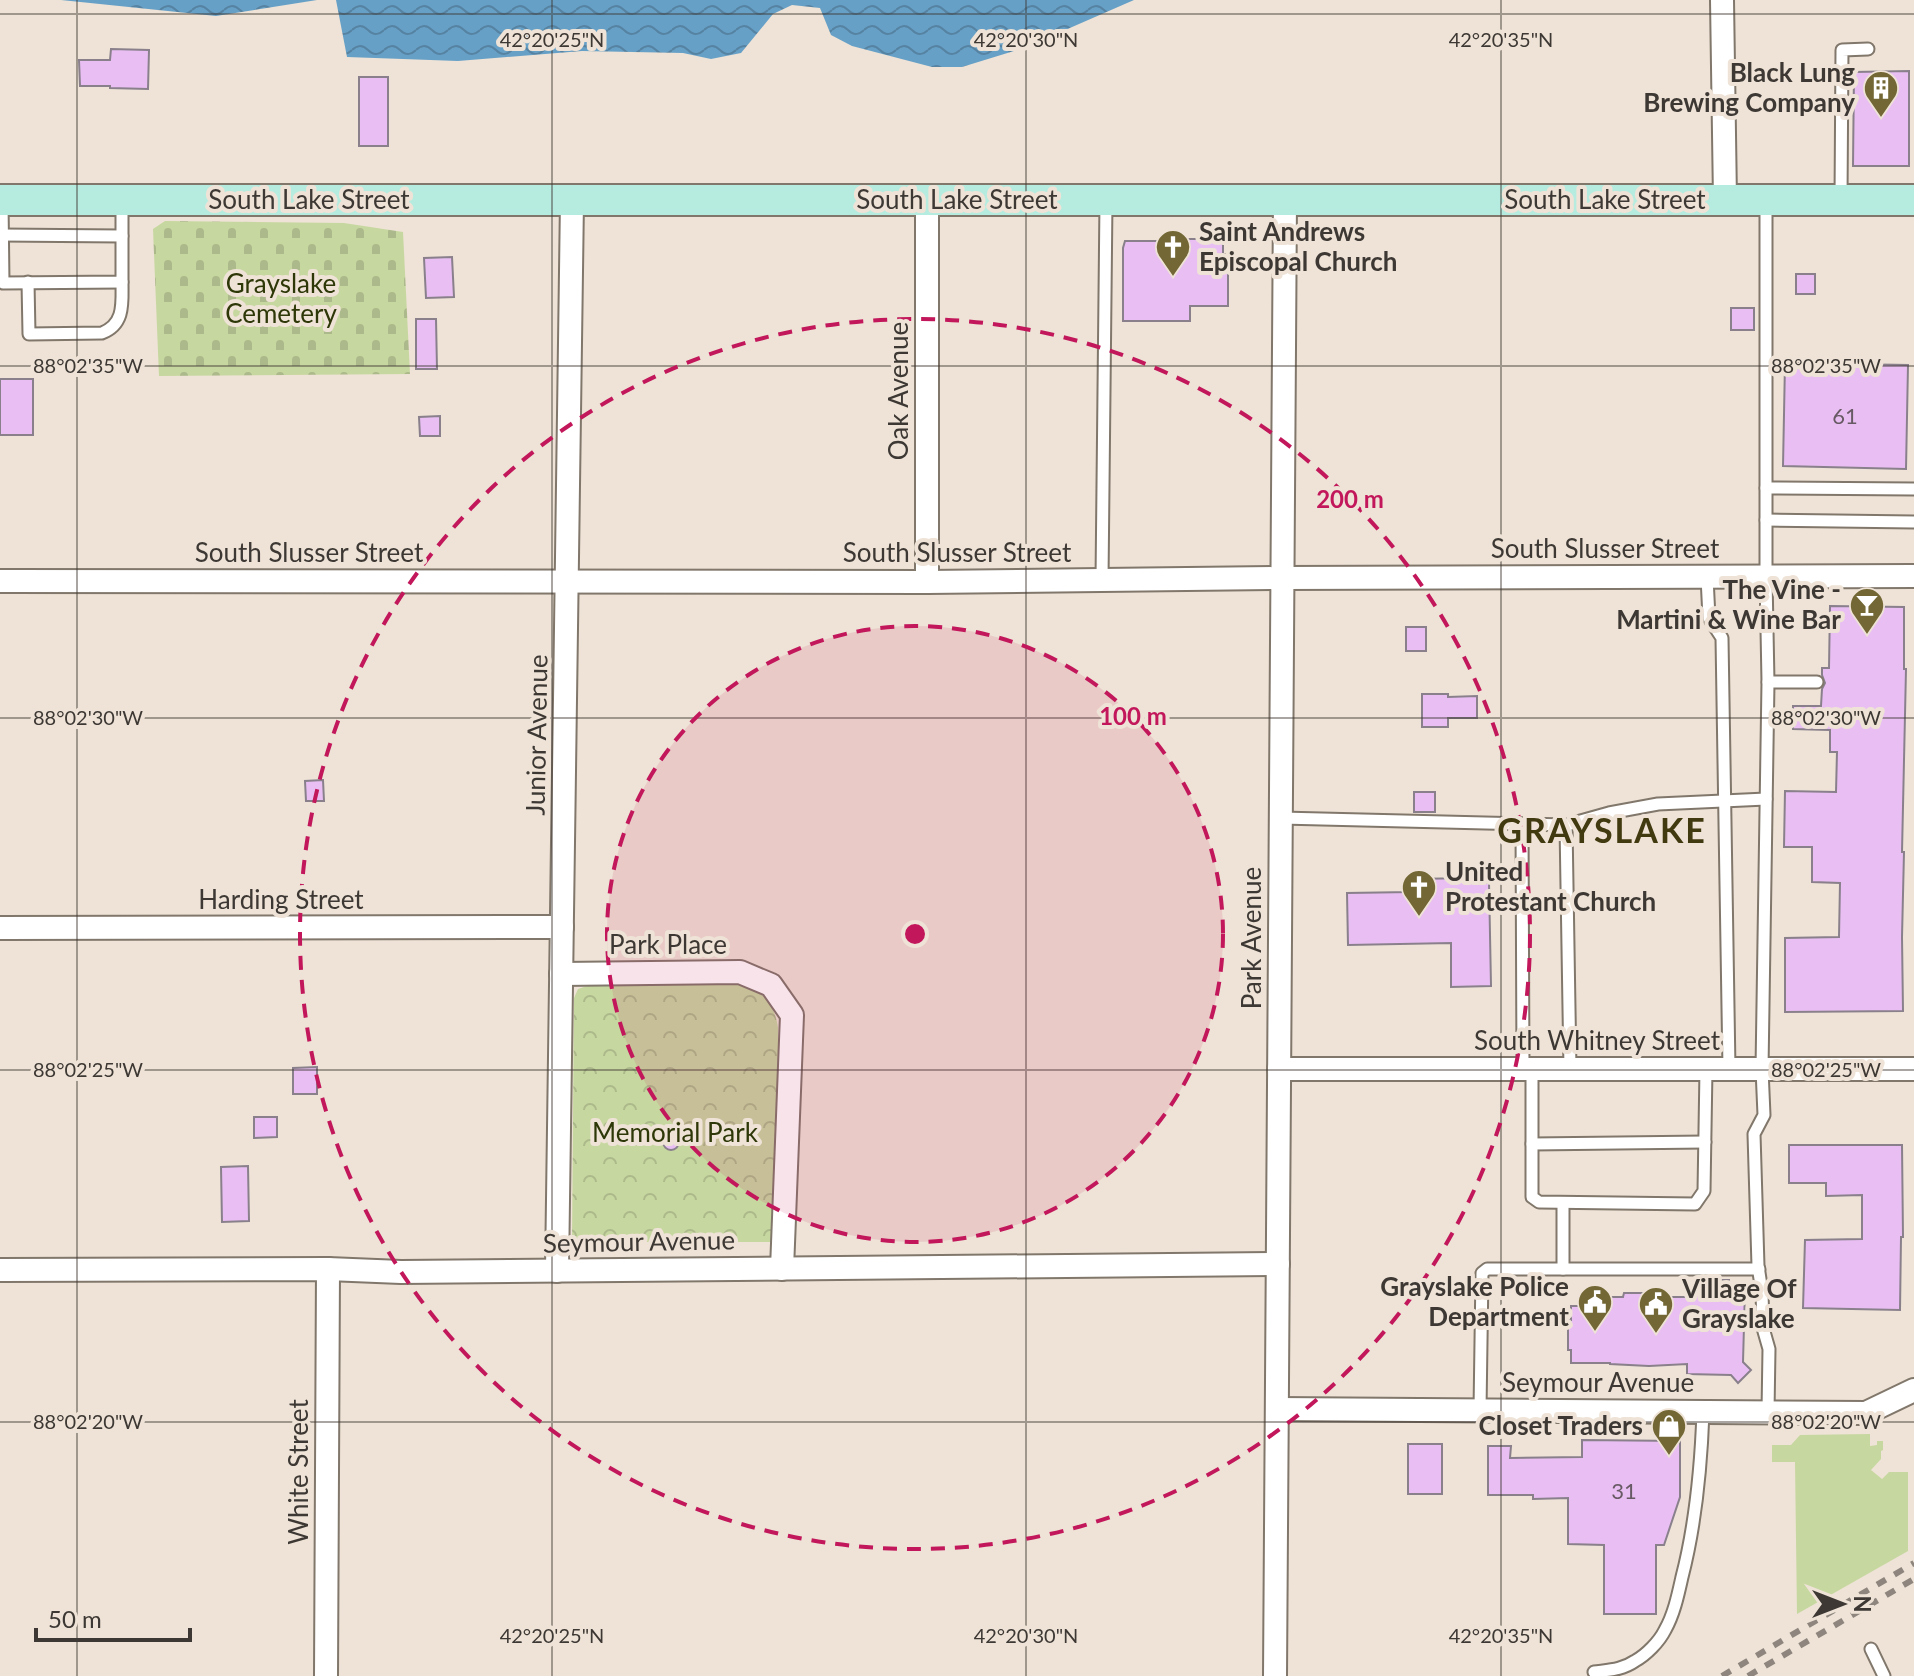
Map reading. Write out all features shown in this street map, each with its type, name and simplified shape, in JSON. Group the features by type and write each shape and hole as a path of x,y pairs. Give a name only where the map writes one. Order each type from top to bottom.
{"street":[{"path":"1722,0 1725,200"},
{"name":"South Lake Street","path":"1,200 1914,200"},
{"name":"Junior Avenue","path":"557,1271 572,200"},
{"name":"Oak Avenue","path":"927,200 927,582"},
{"name":"Park Avenue","path":"1275,1676 1285,200"},
{"name":"South Slusser Street","path":"0,581 927,582 1914,576"},
{"name":"Harding Street","path":"0,928 562,927"},
{"name":"Park Place","path":"561,974 740,972 771,985 792,1015 782,1269"},
{"name":"South Whitney Street","path":"1279,1069 1914,1069"},
{"name":"Seymour Avenue","path":"0,1270 328,1269 401,1272 1278,1264"},
{"name":"White Street","path":"326,1676 328,1269"},
{"name":"Seymour Avenue","path":"1277,1409 1866,1413 1914,1390"}],"lane":[{"path":"1841,200 1842,50 1868,49"},
{"path":"1,200 2,283 122,282"},
{"path":"28,282 29,334 102,333 113,329 122,304 122,200"},
{"path":"1102,580 1106,200"},
{"path":"1766,200 1768,682 1762,1069 1764,1115 1754,1134 1763,1328 1769,1349 1768,1412"},
{"path":"1,235 122,236"},
{"path":"1766,488 1914,489"},
{"path":"1766,520 1914,522"},
{"path":"1707,577 1709,618 1722,638 1729,1069"},
{"path":"1768,682 1817,682"},
{"path":"1281,818 1566,825 1658,804 1766,799"},
{"path":"1522,824 1532,1197 1539,1202 1695,1204 1704,1191 1706,1069"},
{"path":"1566,825 1570,1069"},
{"path":"1532,1144 1705,1142"},
{"path":"1563,1203 1563,1269"},
{"path":"1480,1410 1482,1273 1487,1269 1759,1269"},
{"path":"1594,1672 1620,1669 1638,1660 1666,1629 1676,1604 1692,1536 1702,1453 1703,1412"},
{"path":"1871,1649 1884,1676"}],"green space":[{"name":"Grayslake Cemetery","path":"165,221 344,223 403,232 410,374 159,376 153,229"},
{"name":"Memorial Park","path":"590,985 740,985 766,999 774,1011 778,1027 778,1242 572,1242 574,998 578,989"},
{"path":"1870,1434 1870,1446 1883,1441 1881,1459 1871,1470 1882,1479 1889,1472 1908,1472 1908,1551 1797,1614 1795,1462 1772,1462 1772,1445 1791,1445 1800,1435"}],"water":[{"path":"61,0 317,0 216,16"},
{"path":"336,0 1134,0 1024,48 962,67 932,67 852,46 831,35 820,8 792,5 773,14 741,53 711,59 683,53 582,51 458,61 347,57"}],"building":[{"path":"111,49 149,50 148,89 80,86 79,60 110,60"},
{"name":"Black Lung Brewing Company","path":"1909,71 1909,166 1853,166 1854,72"},
{"path":"359,77 388,77 388,146 359,146"},
{"name":"Saint Andrews Episcopal Church","path":"1223,239 1223,254 1228,254 1228,306 1190,306 1190,321 1123,321 1125,241"},
{"path":"452,257 454,297 426,298 424,258"},
{"path":"1796,274 1815,274 1815,294 1796,294"},
{"path":"1731,308 1754,308 1754,330 1731,330"},
{"path":"416,319 436,319 437,369 416,369"},
{"path":"1785,363 1908,365 1906,469 1783,466"},
{"path":"0,379 33,379 33,435 0,435"},
{"path":"440,416 440,436 420,436 419,417"},
{"path":"1830,606 1904,607 1903,1011 1785,1012 1785,938 1839,937 1840,883 1812,882 1812,847 1784,847 1785,791 1836,792 1837,752 1830,752 1830,730 1793,729 1793,706 1821,706 1825,683 1822,668 1829,668"},
{"path":"1406,627 1426,627 1426,651 1406,651"},
{"path":"1422,694 1477,696 1477,718 1448,718 1448,727 1422,727"},
{"path":"323,780 324,801 306,801 305,781"},
{"path":"1414,792 1435,792 1435,812 1414,812"},
{"name":"United Protestant Church","path":"1473,878 1475,883 1489,883 1491,986 1451,987 1451,943 1348,945 1347,893 1411,892 1411,879"},
{"path":"317,1067 317,1094 293,1094 293,1068"},
{"path":"254,1117 277,1117 277,1137 254,1138"},
{"path":"668,1134 674,1134 679,1142 677,1148 668,1150 663,1145 663,1139"},
{"path":"1789,1145 1902,1145 1900,1310 1803,1308 1805,1240 1862,1239 1862,1195 1826,1196 1826,1183 1789,1183"},
{"path":"248,1166 249,1221 222,1222 221,1167"},
{"name":"Village Of Grayslake","path":"1703,1280 1729,1280 1729,1288 1745,1289 1743,1362 1751,1370 1738,1383 1731,1375 1687,1374 1687,1364 1571,1363 1568,1320 1571,1320 1571,1306 1611,1306 1611,1297 1623,1297 1624,1293 1687,1297 1687,1288 1703,1288"},
{"path":"1582,1440 1680,1441 1680,1497 1664,1545 1656,1545 1656,1614 1604,1614 1604,1545 1568,1544 1568,1498 1488,1495 1488,1446 1511,1446 1510,1458 1582,1457"},
{"path":"1408,1444 1442,1444 1442,1494 1408,1494"}],"railway":[{"path":"1722,1676 1914,1563"},
{"path":"1748,1676 1914,1579"}],"place":[{"name":"Black Lung Brewing Company","path":"1881,119"},
{"name":"Saint Andrews Episcopal Church","path":"1173,278"},
{"name":"The Vine - Martini & Wine Bar","path":"1867,636"},
{"name":"United Protestant Church","path":"1419,918"},
{"name":"Grayslake Police Department","path":"1595,1333"},
{"name":"Village Of Grayslake","path":"1656,1335"},
{"name":"Closet Traders","path":"1669,1457"}],"district":[{"name":"GRAYSLAKE","path":"1602,831"}]}
